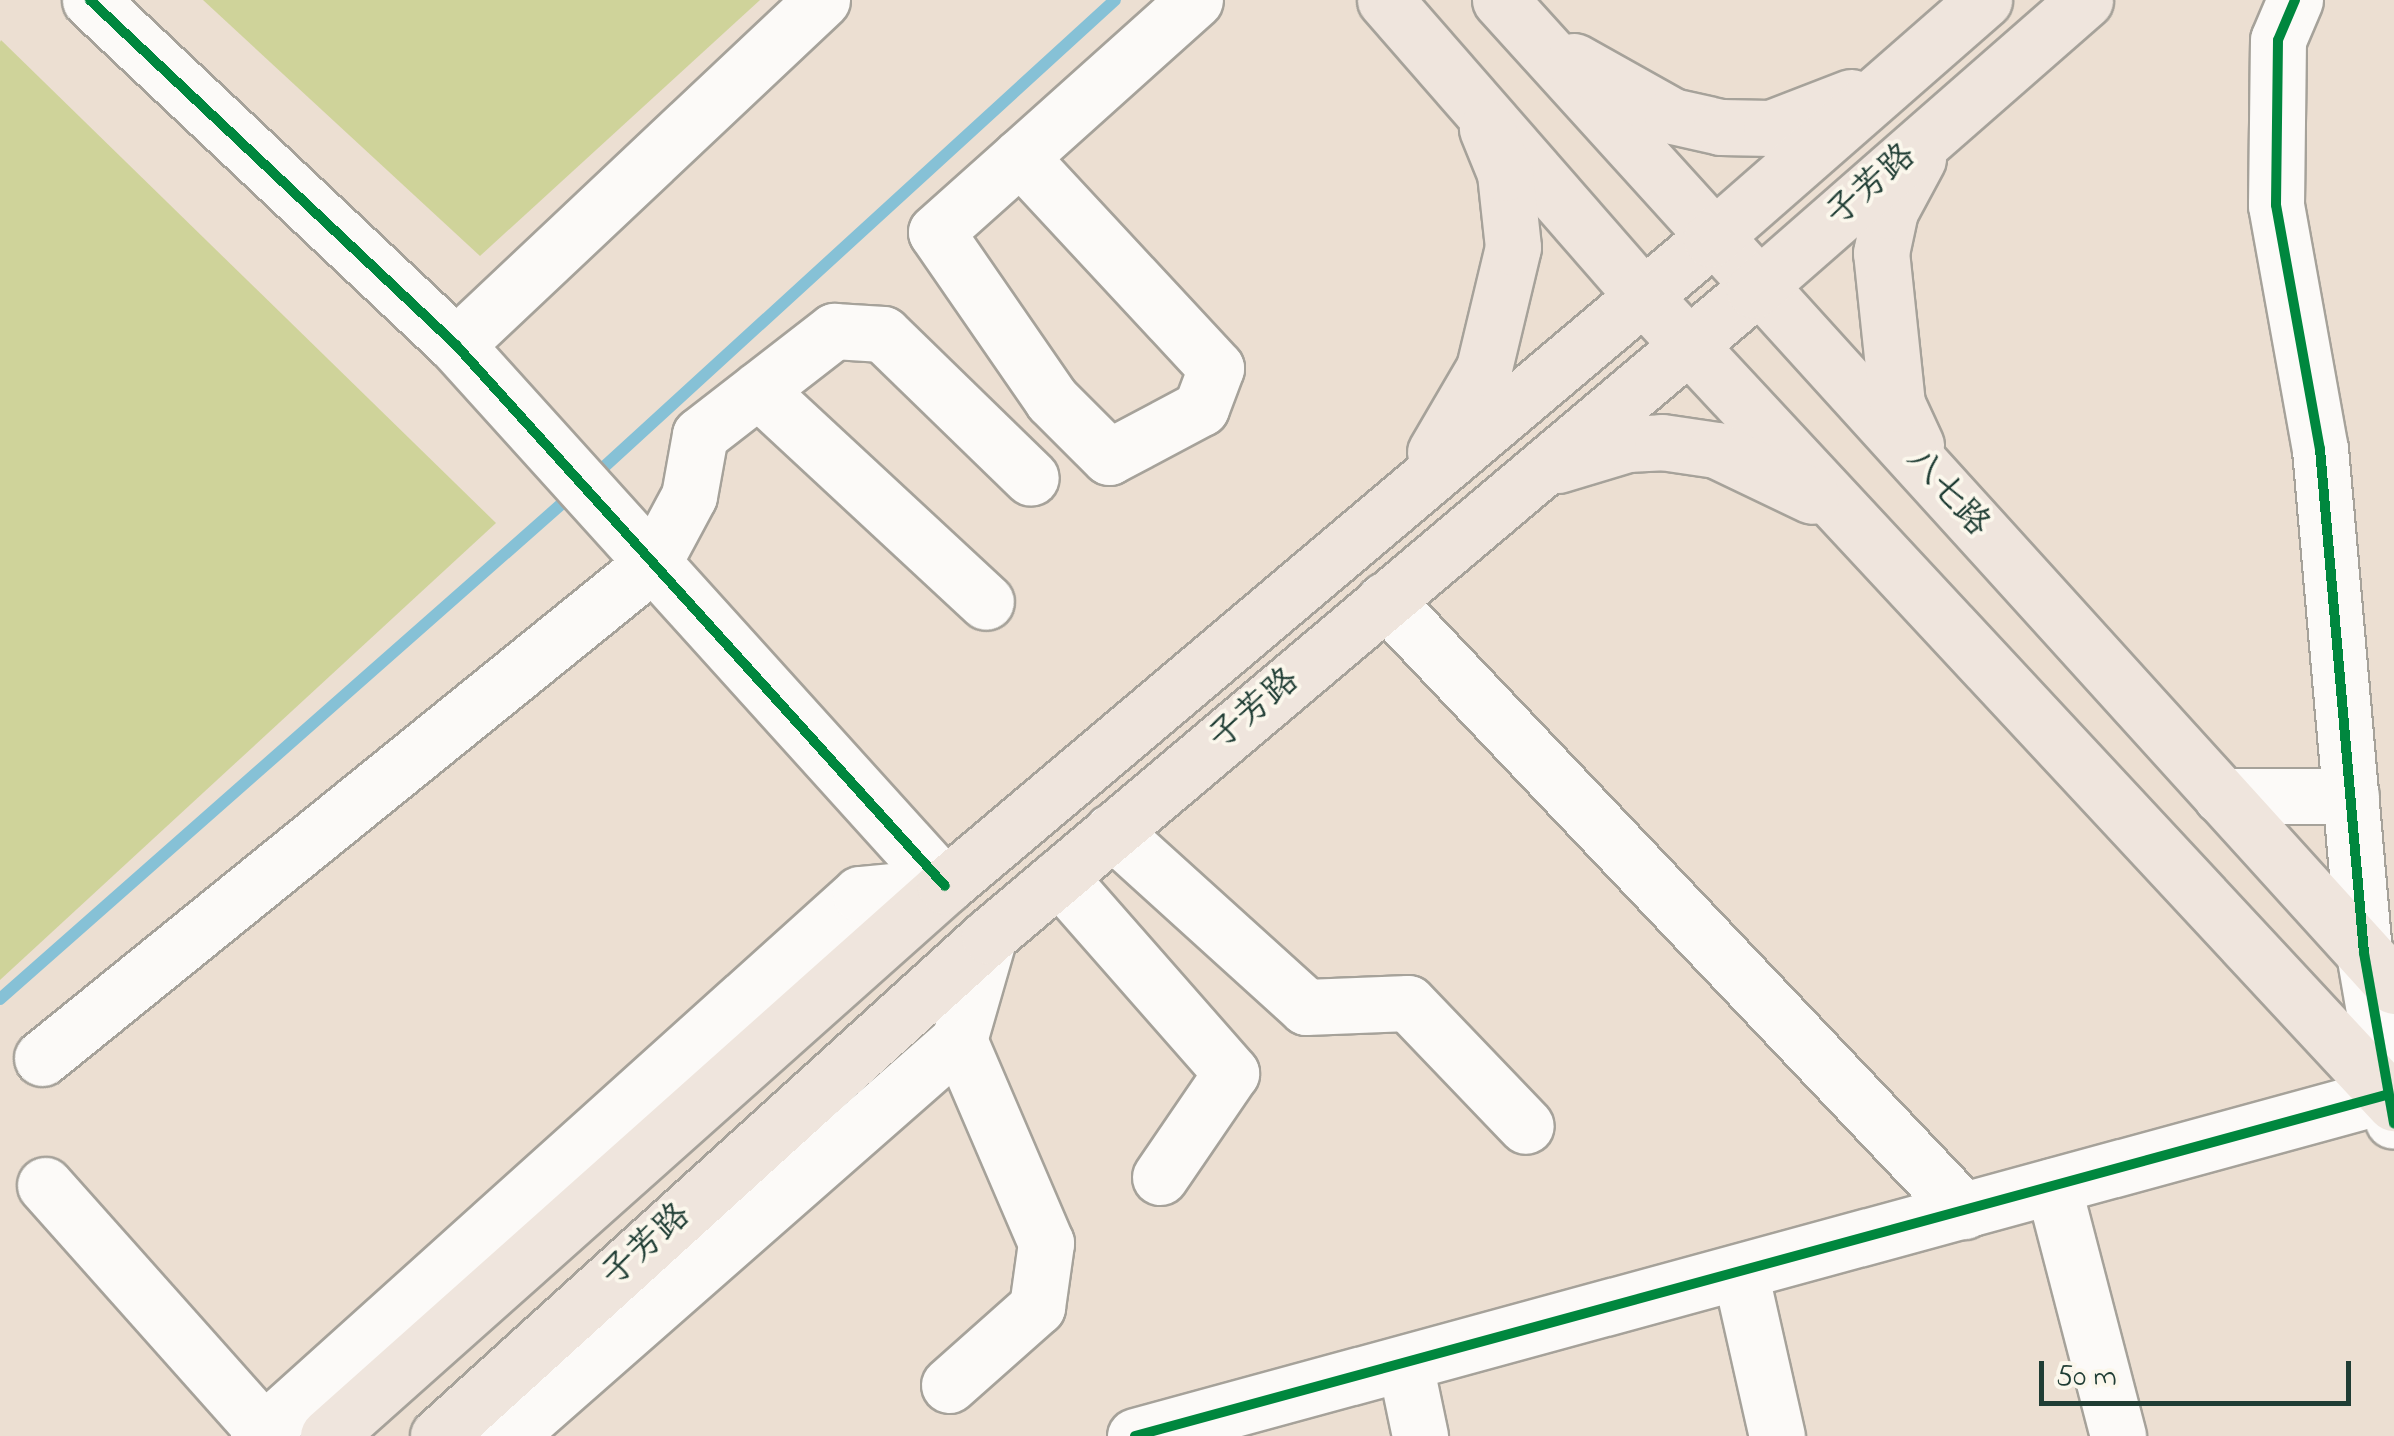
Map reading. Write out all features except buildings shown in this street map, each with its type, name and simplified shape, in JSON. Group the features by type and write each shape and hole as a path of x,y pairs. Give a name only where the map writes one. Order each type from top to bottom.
{"main road":[{"path":"1385,0 1642,295 1856,521 2391,1107"},
{"path":"328,1436 945,886 1711,239 1984,0"},
{"name":"子芳路","path":"438,1436 989,936 1760,284 2085,0"},
{"path":"1515,17 1672,116 1720,127 1771,128 1815,115 1903,71"},
{"name":"八七路","path":"1515,17 1711,239 1760,284 2379,969"},
{"path":"1414,488 1484,368 1513,246 1505,173 1478,107"},
{"path":"1930,475 1896,404 1881,253 1890,211 1932,134"},
{"path":"1528,478 1584,454 1662,442 1716,450 1761,466 1856,521"}],"street":[{"path":"90,0 456,346 945,886"},
{"path":"456,346 822,0"},
{"path":"1020,157 1216,368 1200,408 1109,456 1052,400 936,232 1195,0"},
{"path":"1135,1436 2053,1186 2391,1107 2379,969 2351,796 2320,449 2276,205 2278,40 2295,0"},
{"path":"42,1058 653,563 688,496 700,435 834,331 883,334 1031,478"},
{"path":"758,390 986,602"},
{"path":"1384,600 1964,1210"},
{"path":"2221,796 2351,796"},
{"path":"1112,831 1306,1007 1408,1002 1526,1126"},
{"path":"1059,876 1232,1073 1160,1177"},
{"path":"45,1184 261,1433 860,894 945,886"},
{"path":"508,1436 959,1040 989,936"},
{"path":"949,1385 1036,1308 1046,1243 959,1040"},
{"path":"2053,1186 2118,1436"},
{"path":"1740,1272 1777,1436"},
{"path":"1404,1364 1420,1436"}],"green space":[{"path":"203,0 760,0 480,256"},
{"path":"0,42 496,523 0,980"}],"waterway":[{"path":"593,477 1115,0"},
{"path":"0,999 574,493"}],"cycle path":[{"path":"90,0 456,345 945,886"},
{"path":"2295,0 2278,40 2276,205 2320,449 2364,953 2394,1123"},
{"path":"1135,1436 2386,1095"}]}
